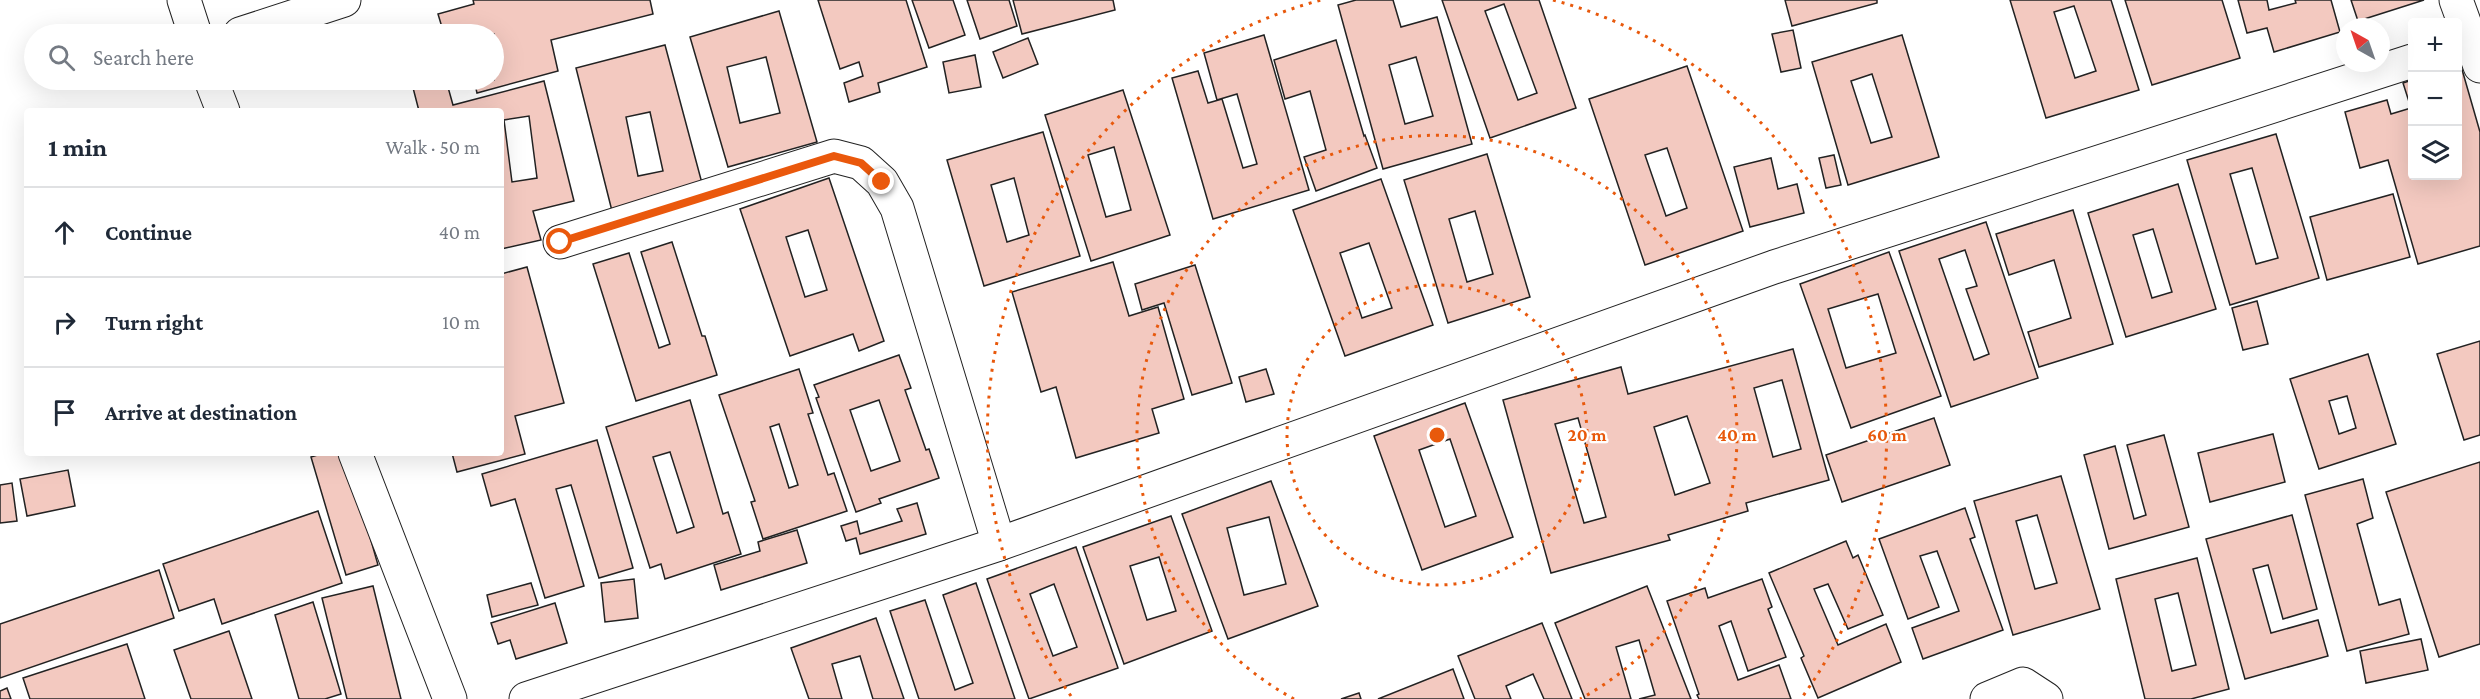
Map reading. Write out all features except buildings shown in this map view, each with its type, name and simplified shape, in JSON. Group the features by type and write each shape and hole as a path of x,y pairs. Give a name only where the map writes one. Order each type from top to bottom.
{"street":[{"path":"184,0 192,24"},
{"path":"271,24 344,0"},
{"path":"2456,0 2470,52"},
{"path":"526,699 999,544 1773,267 2408,62"},
{"path":"215,90 222,108"},
{"path":"560,242 834,156 861,163 882,182 897,208 999,544"},
{"path":"356,456 450,699"},
{"path":"1987,699 2023,684 2046,699"}],"route":[{"path":"560,242 834,156 861,163 882,182"}]}
